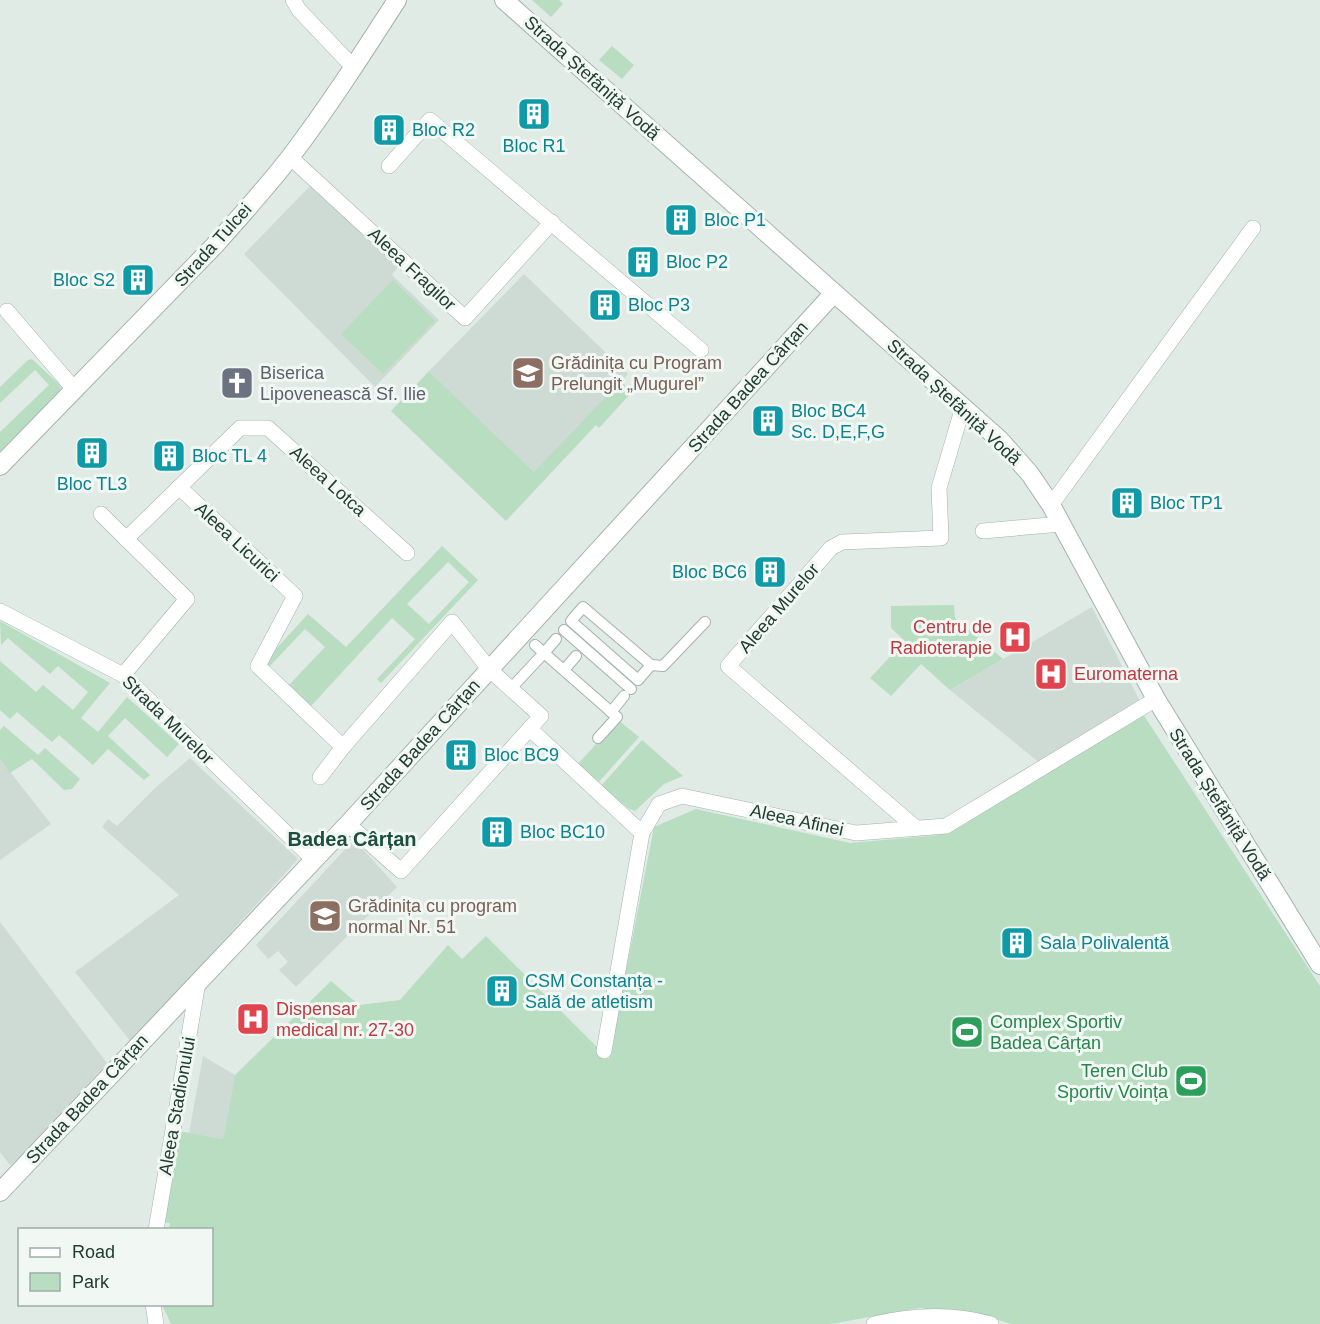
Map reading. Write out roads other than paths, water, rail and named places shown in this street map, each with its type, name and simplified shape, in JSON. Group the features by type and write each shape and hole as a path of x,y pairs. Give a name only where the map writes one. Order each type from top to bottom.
{"street":[{"path":"293,0 299,10 354,68"},
{"name":"Strada Tulcei","path":"0,466 214,246 290,157 354,68 397,0"},
{"name":"Strada Ștefăniță Vodă","path":"504,0 1000,440 1030,474 1062,524 1156,699 1320,964"},
{"path":"389,166 430,120 701,350"},
{"name":"Aleea Fragilor","path":"290,157 465,318 552,222"},
{"path":"1051,506 1253,228"},
{"name":"Strada Badea Cârțan","path":"0,1192 348,824 834,293"},
{"path":"7,311 75,390"},
{"name":"Aleea Murelor","path":"916,828 728,666 831,548 842,542 941,538 939,488 963,407"},
{"name":"Aleea Lotca","path":"179,487 240,428 268,428 407,553"},
{"path":"126,538 179,487"},
{"name":"Aleea Licurici","path":"179,487 295,596 258,666 343,747"},
{"path":"101,514 187,599 123,675"},
{"path":"983,531 1062,524"},
{"path":"651,665 638,680 571,621 583,608 651,665 663,666 705,622"},
{"name":"Strada Murelor","path":"0,611 123,675 314,860"},
{"path":"320,777 343,747 452,622 490,670 541,716 401,871 348,824"},
{"path":"591,639 604,625"},
{"path":"516,683 560,635 628,692 611,712"},
{"path":"535,645 617,717 598,738"},
{"path":"619,663 632,649"},
{"path":"564,670 576,656"},
{"name":"Aleea Afinei","path":"604,1051 642,833 659,804 682,796 856,833 946,826 1156,699"},
{"path":"530,729 642,833"},
{"name":"Aleea Stadionului","path":"156,1228 198,982"},
{"path":"153,1306 156,1324"},
{"path":"873,1324 930,1316 991,1324"}],"place":[{"name":"Bloc R1","path":"534,114"},
{"name":"Bloc R2","path":"389,130"},
{"name":"Bloc P1","path":"681,220"},
{"name":"Bloc P2","path":"643,262"},
{"name":"Bloc S2","path":"138,280"},
{"name":"Bloc P3","path":"605,305"},
{"name":"Grădinița cu Program Prelungit „Mugurel”","path":"528,373"},
{"name":"Biserica Lipovenească Sf. Ilie","path":"237,383"},
{"name":"Bloc BC4 Sc. D,E,F,G","path":"768,421"},
{"name":"Bloc TL3","path":"92,453"},
{"name":"Bloc TL 4","path":"169,456"},
{"name":"Bloc TP1","path":"1127,503"},
{"name":"Bloc BC6","path":"770,572"},
{"name":"Centru de Radioterapie","path":"1015,637"},
{"name":"Euromaterna","path":"1051,674"},
{"name":"Bloc BC9","path":"461,755"},
{"name":"Bloc BC10","path":"497,832"},
{"name":"Grădinița cu program normal Nr. 51","path":"325,916"},
{"name":"Sala Polivalentă","path":"1017,943"},
{"name":"CSM Constanța - Sală de atletism","path":"502,991"},
{"name":"Dispensar medical nr. 27-30","path":"253,1019"},
{"name":"Complex Sportiv Badea Cârțan","path":"967,1032"},
{"name":"Teren Club Sportiv Voința","path":"1191,1081"}],"district":[{"name":"Badea Cârțan","path":"352,839"}]}
